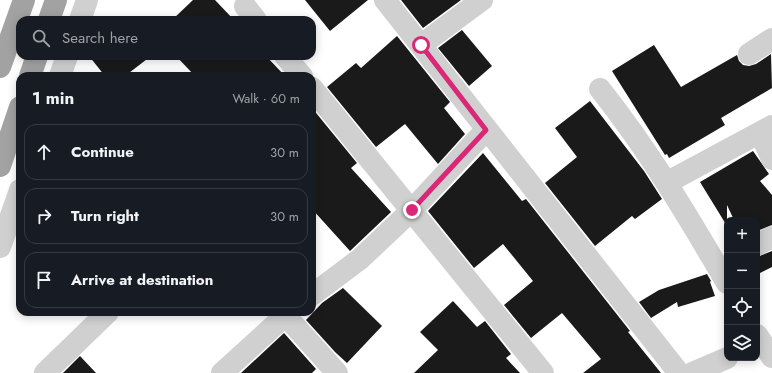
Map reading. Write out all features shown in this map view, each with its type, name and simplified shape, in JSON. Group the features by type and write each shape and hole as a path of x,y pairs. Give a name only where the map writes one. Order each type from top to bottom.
{"highway":[{"path":"18,16 24,0"},
{"path":"50,16 56,0"},
{"path":"0,67 16,22"},
{"path":"31,72 36,60"},
{"path":"0,166 16,121"}],"street":[{"path":"81,16 87,0"},
{"path":"385,0 679,373"},
{"path":"421,45 482,0"},
{"path":"749,54 772,39"},
{"path":"61,72 66,60"},
{"path":"288,60 299,72"},
{"path":"600,89 630,126 668,182 724,270"},
{"path":"316,93 543,373"},
{"path":"316,292 360,259 412,210 486,130"},
{"path":"668,182 766,130 772,159"},
{"path":"0,247 16,201"},
{"path":"760,243 772,237"},
{"path":"45,373 104,316"},
{"path":"222,373 284,316"},
{"path":"290,316 338,373"},
{"path":"692,373 724,359"}],"building":[{"path":"193,0 215,0 230,16 176,16"},
{"path":"305,0 368,0 330,31"},
{"path":"401,0 461,0 423,28"},
{"path":"462,30 492,66 469,86 438,48"},
{"path":"397,36 450,102 444,108 465,134 438,164 405,124 376,147 327,87 356,63 361,68"},
{"path":"654,45 681,87 737,55 739,61 743,65 749,66 756,64 771,54 772,88 721,118 725,125 669,158 667,154 665,155 612,71"},
{"path":"92,60 146,60 130,72 102,72"},
{"path":"180,60 270,60 281,72 191,72"},
{"path":"590,101 644,171 662,199 635,219 632,216 595,246 545,183 577,157 555,128"},
{"path":"316,113 357,163 351,168 391,212 350,251 316,213"},
{"path":"753,151 769,174 760,181 772,195 772,225 760,230 760,217 733,217 727,205 727,217 724,217 724,221 700,182"},
{"path":"483,153 522,201 526,199 630,331 628,332 661,373 583,373 601,359 562,313 531,338 504,305 533,281 503,244 474,268 428,211"},
{"path":"772,251 772,267 760,273 760,256"},
{"path":"707,274 711,281 710,282 715,296 678,307 677,302 651,318 639,302 659,290"},
{"path":"343,288 382,326 347,363 306,320 310,316 316,316 316,309 322,303"},
{"path":"453,301 477,327 485,321 511,354 506,358 520,373 414,373 438,350 420,332"},
{"path":"284,333 316,369 312,373 241,373"},
{"path":"80,356 96,373 63,373"}],"route":[{"path":"412,210 486,130 421,45"}]}
